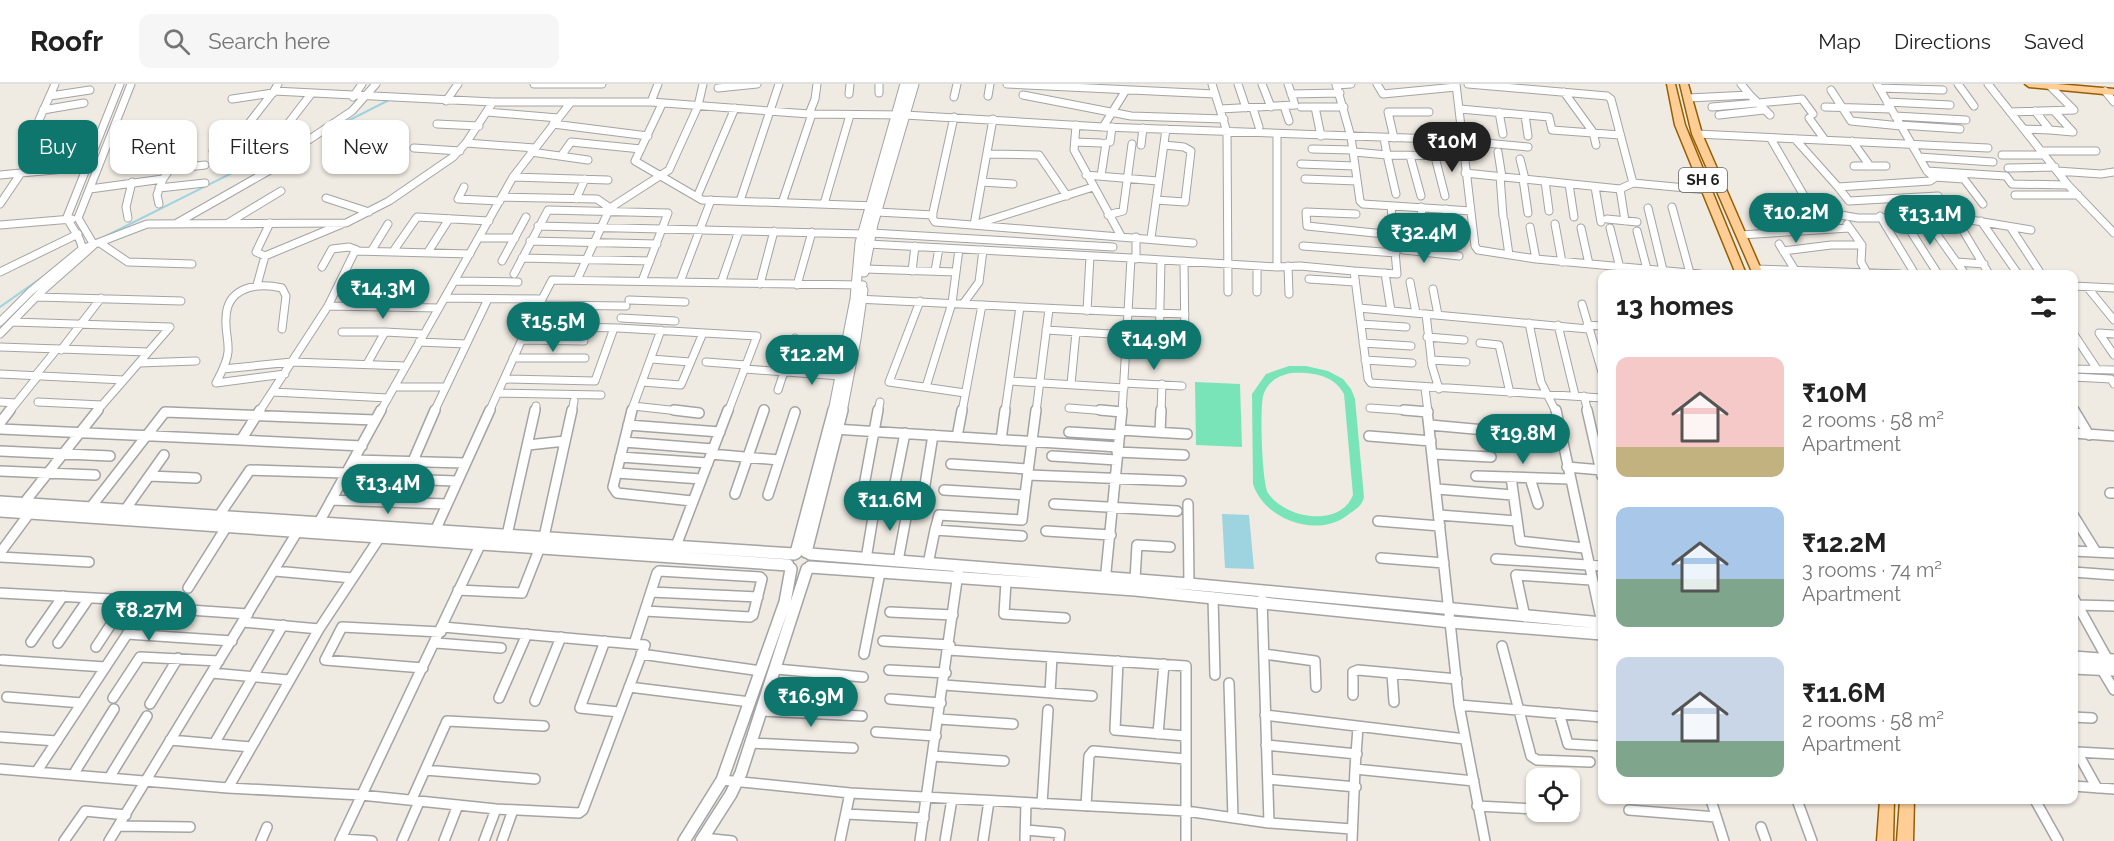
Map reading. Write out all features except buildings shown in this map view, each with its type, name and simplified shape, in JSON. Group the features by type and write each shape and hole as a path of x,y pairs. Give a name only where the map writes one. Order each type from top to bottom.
{"main road":[{"name":"SH 6","path":"1671,84 1680,125 1739,270"},
{"name":"SH 6","path":"1684,84 1697,134 1755,270"},
{"path":"2029,84 2109,91"},
{"path":"2093,84 2114,86"},
{"path":"1885,841 1887,804"},
{"path":"1905,841 1907,804"}],"street":[{"path":"39,120 55,84"},
{"path":"98,139 120,84"},
{"path":"131,84 78,218 84,231 97,244 128,262 192,264"},
{"path":"251,120 279,84"},
{"path":"353,97 362,84"},
{"path":"310,139 345,117 376,84"},
{"path":"446,101 458,84"},
{"path":"534,84 602,84"},
{"path":"651,102 658,84"},
{"path":"577,280 608,209 669,170 699,106 703,84"},
{"path":"718,88 757,84"},
{"path":"740,201 779,84"},
{"path":"782,202 811,114 817,84"},
{"path":"849,94 850,84"},
{"path":"879,84 879,93"},
{"path":"901,115 905,84"},
{"path":"684,841 722,780 785,602 834,429 859,299 867,234 901,115 914,84"},
{"path":"954,97 957,84"},
{"path":"988,96 990,84"},
{"path":"1007,84 1107,87 1215,94"},
{"path":"1212,84 1227,132 1226,264 1228,292"},
{"path":"1238,84 1259,128"},
{"path":"1262,84 1271,106"},
{"path":"1220,109 1295,105 1288,84"},
{"path":"1351,84 1336,85 1344,107 1354,151 1360,201 1363,204 1471,211"},
{"path":"1377,84 1383,94 1456,86 1465,173 1475,246 1478,250 1637,270"},
{"path":"1468,84 1607,96 1611,99 1634,183"},
{"path":"1741,84 1770,115"},
{"path":"1958,84 1974,106"},
{"path":"1988,84 2068,185 2114,233"},
{"path":"553,102 563,85"},
{"path":"1878,86 1943,90"},
{"path":"1878,86 1927,171 1936,177 1964,179 1983,204"},
{"path":"2010,112 2074,110 2050,86"},
{"path":"1046,99 1053,87"},
{"path":"50,96 90,90"},
{"path":"1102,127 1126,90"},
{"path":"1831,90 1851,121 1870,121 1878,126 1900,125 1960,129"},
{"path":"2109,91 2114,102"},
{"path":"232,99 273,92 446,101 651,102 811,114 954,117 1102,127 1463,140 1528,147"},
{"path":"1564,92 1593,132 1596,145"},
{"path":"1291,94 1340,93"},
{"path":"291,120 311,94"},
{"path":"1023,95 1131,116 1224,119"},
{"path":"1688,98 1750,95"},
{"path":"1712,107 1802,99 1825,140"},
{"path":"270,223 256,252 265,256 369,212 389,201 460,151 493,102"},
{"path":"317,528 423,334 513,177 572,102"},
{"path":"43,110 84,103"},
{"path":"663,104 635,161 697,197 711,200 824,204 933,215"},
{"path":"1891,109 1950,105"},
{"path":"1284,106 1289,121"},
{"path":"1301,107 1344,107"},
{"path":"1315,107 1321,136"},
{"path":"1825,107 1891,109 1966,120"},
{"path":"697,197 735,108"},
{"path":"1460,109 1549,117 1553,134 1593,132 1620,135"},
{"path":"1719,115 1764,110"},
{"path":"2035,111 2050,130"},
{"path":"2024,129 2073,132 2054,111"},
{"path":"487,112 648,136"},
{"path":"1394,138 1388,112 1429,112"},
{"path":"1499,112 1503,134"},
{"path":"824,204 850,115"},
{"path":"1525,115 1528,136"},
{"path":"954,117 933,220 939,223 1193,243"},
{"path":"974,225 993,119"},
{"path":"437,124 479,126"},
{"path":"1076,125 1074,150 1121,236"},
{"path":"1101,176 1106,143 1112,127"},
{"path":"1141,145 1143,128"},
{"path":"1151,238 1166,129"},
{"path":"1277,134 1277,267"},
{"path":"1697,134 1988,148"},
{"path":"1384,138 1396,194"},
{"path":"1771,139 1810,206 1819,212 1842,217 1923,215 1955,217 2031,230"},
{"path":"1796,140 1863,216"},
{"path":"561,156 574,141 641,149"},
{"path":"1852,141 1870,166"},
{"path":"1075,142 1106,143"},
{"path":"466,143 533,150 588,160"},
{"path":"1108,215 1123,211 1132,144"},
{"path":"1156,200 1185,202 1191,151 1184,147 1164,145"},
{"path":"414,148 460,151"},
{"path":"1312,149 1387,155 1464,156"},
{"path":"2002,155 2096,151"},
{"path":"1498,152 1503,218 1509,255"},
{"path":"987,154 1039,156 1067,196"},
{"path":"1410,156 1421,196"},
{"path":"1435,157 1445,196"},
{"path":"1919,157 1993,162"},
{"path":"1520,159 1528,213"},
{"path":"1301,164 1355,166"},
{"path":"159,204 159,188 170,169 205,165"},
{"path":"1854,166 1886,166"},
{"path":"2008,168 2056,169 2101,174 2114,172"},
{"path":"1927,171 2006,176 2012,184 2068,185"},
{"path":"0,175 18,173"},
{"path":"1465,173 1620,189 1627,188 1634,183 1707,190"},
{"path":"1,201 20,174"},
{"path":"82,249 82,242 75,235 68,220 69,211 84,174"},
{"path":"176,223 263,174"},
{"path":"1086,175 1158,181"},
{"path":"513,177 608,180"},
{"path":"1838,187 1930,181 1936,177"},
{"path":"90,189 163,179"},
{"path":"576,199 585,179"},
{"path":"1305,179 1357,181"},
{"path":"1545,181 1549,212"},
{"path":"128,218 126,207 132,182"},
{"path":"982,182 1013,184"},
{"path":"159,188 205,183"},
{"path":"1569,184 1574,217"},
{"path":"464,187 458,199 597,200 608,209"},
{"path":"974,225 1093,187"},
{"path":"1595,187 1604,220 1637,222"},
{"path":"1620,189 1625,221"},
{"path":"228,223 281,191"},
{"path":"2014,195 2078,195"},
{"path":"1849,201 1938,196"},
{"path":"327,198 369,212"},
{"path":"680,282 711,200"},
{"path":"868,244 1288,266 1397,274 1391,206"},
{"path":"1421,207 1424,242"},
{"path":"1672,207 1689,270"},
{"path":"1648,208 1663,270"},
{"path":"504,379 595,381 627,303 650,261 669,215 608,209 548,210 514,274"},
{"path":"1446,209 1450,246"},
{"path":"1356,214 1306,212 1307,226 1394,235"},
{"path":"1923,215 1962,270"},
{"path":"1880,216 1913,270"},
{"path":"1901,216 1935,270"},
{"path":"502,261 526,217"},
{"path":"1842,217 1862,245 1862,270"},
{"path":"1955,217 1987,270"},
{"path":"0,225 78,218"},
{"path":"394,250 415,218 489,221"},
{"path":"428,252 448,219"},
{"path":"1981,221 2015,270"},
{"path":"0,322 37,286 82,249 136,226 176,223 346,223"},
{"path":"372,250 388,224"},
{"path":"1555,224 1562,262"},
{"path":"538,226 867,234 1113,247"},
{"path":"1530,227 1536,259"},
{"path":"1581,228 1588,264"},
{"path":"1610,228 1620,268"},
{"path":"1741,235 1850,228"},
{"path":"2011,228 2039,270"},
{"path":"0,272 84,231"},
{"path":"721,283 739,231"},
{"path":"760,284 774,231"},
{"path":"1637,231 1645,270"},
{"path":"797,285 812,232"},
{"path":"1423,232 1449,235"},
{"path":"860,285 865,269 867,234"},
{"path":"1105,583 1136,237"},
{"path":"479,238 515,238"},
{"path":"530,242 657,244"},
{"path":"0,334 37,297 97,244"},
{"path":"1795,270 1781,247 1862,245"},
{"path":"912,271 915,246"},
{"path":"1303,246 1404,250 1459,256"},
{"path":"322,267 332,249 349,247 357,250 470,254"},
{"path":"935,271 939,248"},
{"path":"926,387 952,303 959,249"},
{"path":"241,440 328,306 357,250"},
{"path":"963,304 979,282 983,250"},
{"path":"257,285 265,256"},
{"path":"1087,311 1090,256"},
{"path":"522,258 650,261"},
{"path":"1159,351 1161,260"},
{"path":"1126,350 1183,350 1185,261"},
{"path":"1957,262 1984,264"},
{"path":"1257,266 1257,292"},
{"path":"1288,266 1289,294"},
{"path":"865,269 956,272"},
{"path":"1354,271 1365,360 1368,379 1371,383 1598,398"},
{"path":"1385,273 1391,311"},
{"path":"1309,279 1356,282"},
{"path":"435,531 513,358 552,280 860,285"},
{"path":"455,281 518,282"},
{"path":"1410,282 1416,313"},
{"path":"282,329 286,296 282,288 257,285 238,290 229,302 225,314 228,351 216,384 285,374"},
{"path":"2078,286 2114,288"},
{"path":"2087,287 2114,320"},
{"path":"1433,289 1438,315"},
{"path":"37,297 181,301"},
{"path":"0,423 101,298"},
{"path":"445,298 540,302 685,302"},
{"path":"413,461 445,387 488,299"},
{"path":"859,299 1185,315"},
{"path":"834,429 841,376 859,299"},
{"path":"920,301 890,382 965,393"},
{"path":"1582,304 1598,359"},
{"path":"957,437 982,305"},
{"path":"328,306 439,308"},
{"path":"2103,306 2114,306"},
{"path":"1001,440 1020,307"},
{"path":"1359,308 1529,323 1598,326"},
{"path":"928,564 939,514 1022,520 1049,309"},
{"path":"1426,314 1427,338 1439,389"},
{"path":"621,318 675,321"},
{"path":"12,321 170,326 47,473 30,506 1,551 88,562"},
{"path":"1529,323 1541,382 1553,403 1598,607"},
{"path":"1361,324 1406,327"},
{"path":"1558,325 1598,458"},
{"path":"528,326 662,330 757,336 676,546"},
{"path":"662,330 633,406 613,487 616,493 693,501"},
{"path":"1046,330 1127,334"},
{"path":"342,332 423,334"},
{"path":"367,364 385,332"},
{"path":"1071,384 1076,332"},
{"path":"642,382 681,385 703,333"},
{"path":"2114,334 2099,333 2114,356"},
{"path":"778,390 795,338"},
{"path":"1427,338 1464,340"},
{"path":"522,340 584,341"},
{"path":"2078,340 2097,369"},
{"path":"419,342 466,344"},
{"path":"1363,343 1411,346"},
{"path":"1480,343 1499,345 1510,393"},
{"path":"0,347 148,352"},
{"path":"513,358 585,358"},
{"path":"651,359 690,362"},
{"path":"1365,360 1412,363"},
{"path":"1431,360 1466,362"},
{"path":"139,363 196,361"},
{"path":"222,369 292,362 406,366"},
{"path":"706,362 784,372 841,376"},
{"path":"2078,369 2114,370"},
{"path":"0,374 124,380"},
{"path":"2078,377 2111,379 2114,384"},
{"path":"1011,381 1182,386"},
{"path":"1160,432 1162,384"},
{"path":"394,387 445,387"},
{"path":"1425,388 1459,705 1485,841"},
{"path":"273,392 388,398"},
{"path":"498,393 601,395"},
{"path":"458,590 522,593 542,542 574,401"},
{"path":"0,402 16,403"},
{"path":"38,402 102,405"},
{"path":"863,491 880,402"},
{"path":"507,535 536,406"},
{"path":"633,406 699,412"},
{"path":"1069,408 1122,412"},
{"path":"1370,408 1428,412"},
{"path":"735,494 764,409"},
{"path":"91,507 144,436 165,412 375,420"},
{"path":"768,495 795,412"},
{"path":"2078,416 2090,435"},
{"path":"628,425 720,432"},
{"path":"1430,425 1561,436"},
{"path":"0,429 362,446"},
{"path":"834,429 1033,442 1117,453"},
{"path":"1068,432 1187,434"},
{"path":"893,493 905,433"},
{"path":"2078,434 2114,436"},
{"path":"922,496 933,435"},
{"path":"1369,436 1431,441"},
{"path":"528,445 565,441"},
{"path":"624,442 711,455"},
{"path":"0,451 110,456"},
{"path":"1052,456 1117,453 1184,455"},
{"path":"1432,454 1491,457"},
{"path":"125,510 164,455"},
{"path":"620,457 711,455 779,460"},
{"path":"354,460 465,463"},
{"path":"951,464 1028,472 1181,481"},
{"path":"1567,467 1598,471"},
{"path":"218,516 250,470 456,481"},
{"path":"0,471 95,475"},
{"path":"616,472 701,479"},
{"path":"149,476 195,478"},
{"path":"1476,476 1569,478"},
{"path":"1511,477 1520,541 1584,548"},
{"path":"1530,478 1538,504"},
{"path":"1437,489 1513,495"},
{"path":"944,490 1025,495"},
{"path":"331,500 446,504"},
{"path":"0,502 227,526 435,531 484,538 507,535 542,542 676,546 813,560 732,794 702,840"},
{"path":"1054,504 1177,511"},
{"path":"1188,504 1189,584"},
{"path":"866,559 875,505"},
{"path":"0,511 30,506 91,507 218,516 301,527"},
{"path":"898,561 908,507"},
{"path":"1439,515 1517,521"},
{"path":"1378,521 1440,526"},
{"path":"2078,523 2096,552"},
{"path":"188,588 227,526"},
{"path":"109,841 301,527"},
{"path":"317,528 380,537 484,538 797,558 898,561 959,566 1213,597 1262,596"},
{"path":"935,530 1022,536"},
{"path":"1046,531 1110,535"},
{"path":"228,788 319,629 380,537"},
{"path":"372,841 341,840 484,538"},
{"path":"1136,579 1137,545 1170,547"},
{"path":"2078,551 2114,553"},
{"path":"797,558 799,572 809,568 1006,582 1105,583 1136,579 1189,584 1262,596 1598,634"},
{"path":"1381,558 1444,563"},
{"path":"1496,560 1598,566"},
{"path":"920,841 946,673 959,566"},
{"path":"634,644 657,573 664,570 760,577 762,582 753,615 750,617 645,611"},
{"path":"275,571 352,578"},
{"path":"2078,572 2114,575"},
{"path":"864,654 880,573"},
{"path":"1525,617 1516,575 1591,580"},
{"path":"1006,582 1004,614 1065,618"},
{"path":"651,592 758,597"},
{"path":"0,593 149,601 37,771"},
{"path":"31,642 63,596"},
{"path":"1262,596 1269,823"},
{"path":"1213,597 1215,675"},
{"path":"58,643 89,598"},
{"path":"96,646 127,600"},
{"path":"2078,601 2114,606"},
{"path":"2078,606 2110,665 2114,690"},
{"path":"145,607 319,629"},
{"path":"890,612 953,615"},
{"path":"1450,616 1525,617 1598,623"},
{"path":"214,744 283,626"},
{"path":"0,769 228,788 361,795 496,809 579,813 583,810 645,645 527,634 342,627 324,660 423,668"},
{"path":"127,634 232,641"},
{"path":"500,698 527,634"},
{"path":"535,701 561,637"},
{"path":"605,641 580,708 619,712"},
{"path":"883,641 1052,657 1186,666 1186,841"},
{"path":"436,643 501,648"},
{"path":"1502,646 1532,758 1590,762"},
{"path":"641,654 761,671"},
{"path":"1264,654 1315,661 1316,687"},
{"path":"113,698 140,657 219,661"},
{"path":"1050,693 1052,657"},
{"path":"150,704 178,658"},
{"path":"2078,658 2110,665"},
{"path":"2,660 105,667"},
{"path":"1118,661 1115,730 1186,736"},
{"path":"1158,734 1164,664"},
{"path":"2078,668 2110,665"},
{"path":"776,669 863,677"},
{"path":"889,669 946,673"},
{"path":"1353,694 1353,672 1358,670 1456,679"},
{"path":"212,673 289,680"},
{"path":"1392,673 1394,702"},
{"path":"1230,683 1233,818"},
{"path":"944,685 1092,696"},
{"path":"629,687 750,702"},
{"path":"7,697 82,703"},
{"path":"890,699 941,703"},
{"path":"1459,705 1559,712 1598,717"},
{"path":"74,775 114,709"},
{"path":"1042,804 1048,710"},
{"path":"762,711 862,716"},
{"path":"1559,712 1568,744 1598,746"},
{"path":"1265,715 1466,739"},
{"path":"109,778 147,716"},
{"path":"2078,717 2092,718"},
{"path":"939,719 1013,724"},
{"path":"402,841 425,770 447,721 544,726"},
{"path":"1353,841 1358,727"},
{"path":"876,732 936,736"},
{"path":"0,737 57,741"},
{"path":"170,741 251,747"},
{"path":"751,743 854,748"},
{"path":"1266,745 1358,754"},
{"path":"2078,750 2114,754"},
{"path":"1086,806 1089,756 1093,752 1186,759"},
{"path":"933,756 1004,761"},
{"path":"2078,756 2097,788"},
{"path":"1355,769 1474,781"},
{"path":"425,770 535,779"},
{"path":"1268,779 1356,787"},
{"path":"722,780 850,793 1186,811 1269,823 1352,829"},
{"path":"2078,786 2114,789"},
{"path":"840,841 850,793"},
{"path":"945,841 952,799"},
{"path":"983,841 989,801"},
{"path":"1026,803 1025,836 1060,833 1059,841"},
{"path":"1712,804 1724,841"},
{"path":"1798,804 1812,841"},
{"path":"2037,804 2058,841"},
{"path":"444,841 458,805"},
{"path":"1477,806 1526,808"},
{"path":"484,841 496,809"},
{"path":"502,841 513,810"},
{"path":"1629,810 1716,817"},
{"path":"64,841 85,811 126,815"},
{"path":"846,814 924,818"},
{"path":"119,826 190,827"},
{"path":"261,841 267,827"},
{"path":"1761,827 1766,841"},
{"path":"702,840 732,841"}],"green space":[{"path":"1289,366 1306,366 1328,371 1343,379 1351,389 1355,399 1364,497 1358,507 1337,521 1323,525 1294,522 1269,508 1259,497 1253,484 1252,394 1266,374","holes":["1300,373 1322,376 1334,383 1344,394 1353,495 1337,512 1325,516 1299,514 1287,509 1276,502 1266,487 1261,427 1264,393 1269,385 1279,377"]},
{"path":"1195,382 1240,384 1242,447 1196,445"}],"water":[{"path":"1222,514 1249,515 1254,569 1225,568"}],"waterway":[{"path":"350,120 391,99"},
{"path":"102,238 230,174"},
{"path":"0,307 44,276"}]}
